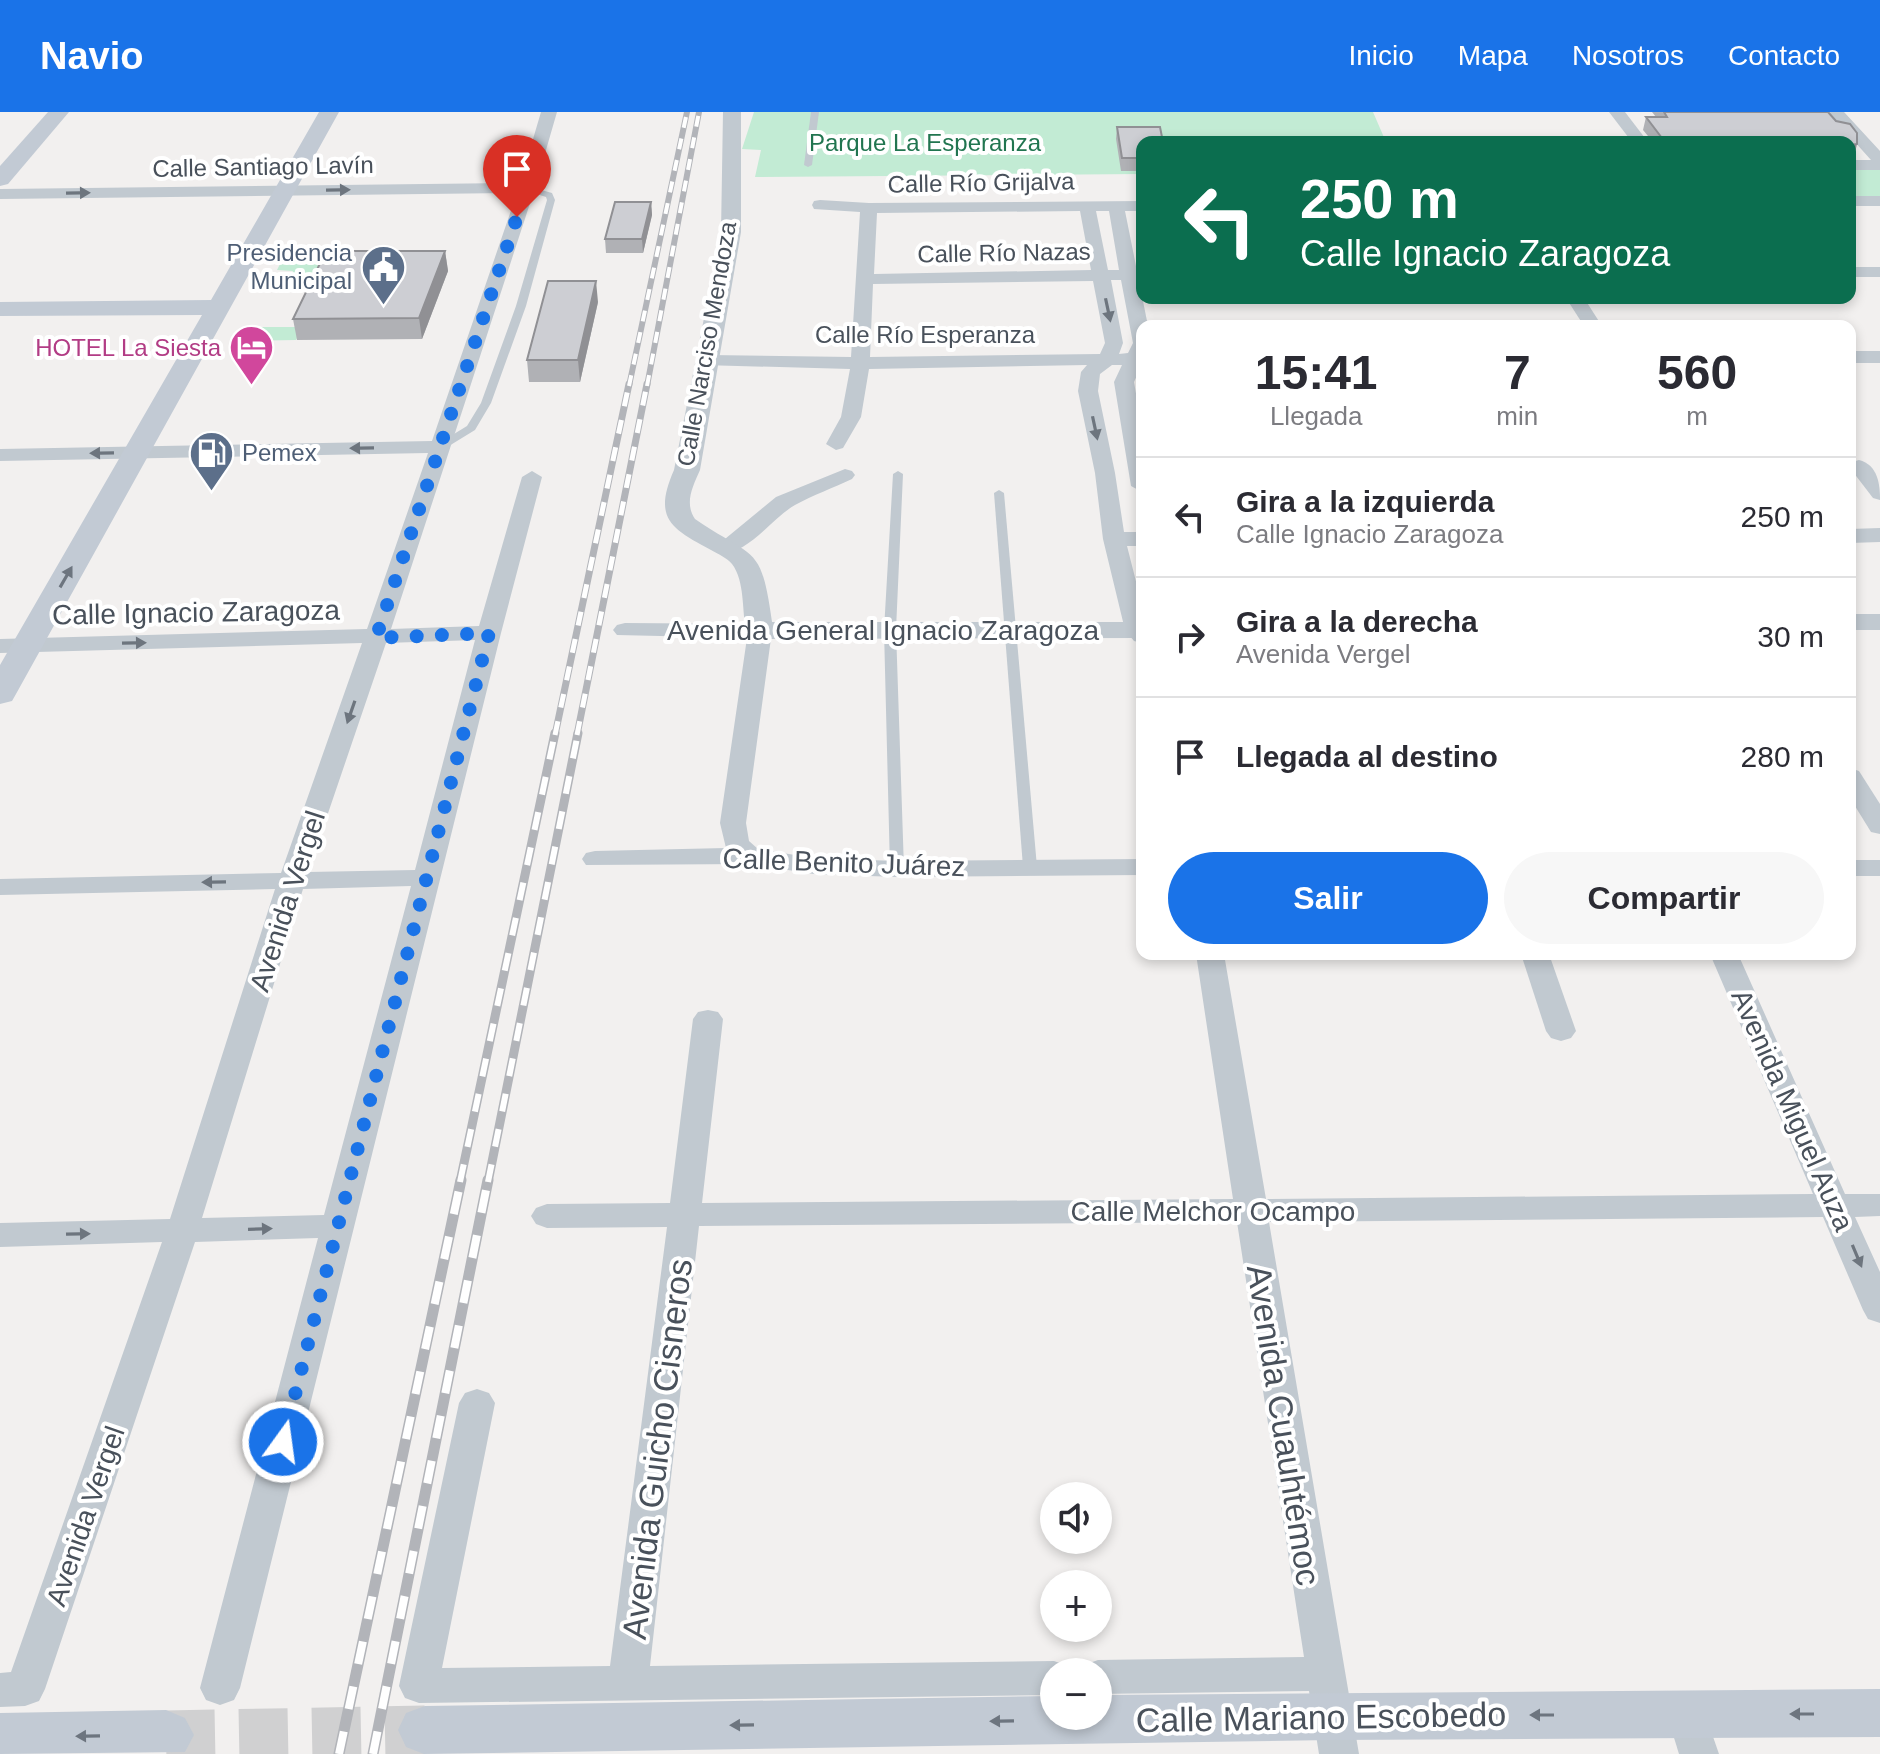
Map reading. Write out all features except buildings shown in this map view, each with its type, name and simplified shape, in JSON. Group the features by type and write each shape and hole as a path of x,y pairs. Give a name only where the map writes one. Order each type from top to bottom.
{"main road":[{"path":"0,179 59,112"},
{"path":"0,694 14,646 136,453 329,112"},
{"path":"0,309 218,307"},
{"name":"Calle Mariano Escobedo","path":"422,1708 1332,1715 1693,1734 1880,1713"},
{"path":"0,1738 166,1735"}],"street":[{"name":"Avenida Vergel","path":"13,1690 182,1231 292,880 527,188 549,112"},
{"name":"Calle Narciso Mendoza","path":"732,112 731,232 687,470 675,495 675,508 680,520 690,529 741,557 756,582 754,606 760,631"},
{"path":"1617,112 1635,136"},
{"path":"1836,112 1880,162"},
{"path":"1856,164 1880,162"},
{"name":"Calle Santiago Lavín","path":"0,194 527,188"},
{"path":"1856,201 1880,201"},
{"name":"Calle Río Grijalva","path":"820,205 869,208 1136,206"},
{"path":"1087,206 1114,343 1088,391 1105,473 1114,539 1136,618"},
{"path":"1116,206 1136,270"},
{"path":"836,444 851,417 860,370 869,208"},
{"path":"1856,262 1880,262"},
{"name":"Calle Río Nazas","path":"867,274 1136,270"},
{"path":"1856,272 1880,272"},
{"path":"1856,357 1880,357"},
{"name":"Calle Río Esperanza","path":"709,361 860,370"},
{"name":"Calle Río Esperanza","path":"730,374 1135,363"},
{"path":"1135,363 1124,388 1136,452"},
{"path":"0,455 440,447"},
{"path":"1863,466 1880,494"},
{"path":"1105,473 1136,477"},
{"path":"725,548 769,517 784,502 845,475"},
{"path":"220,1688 489,633 532,477"},
{"path":"1856,536 1880,535"},
{"path":"1114,539 1136,539"},
{"path":"1856,622 1880,622"},
{"name":"Avenida General Ignacio Zaragoza","path":"625,630 1136,632"},
{"path":"750,856 736,843 733,823 760,631"},
{"name":"Calle Ignacio Zaragoza","path":"14,646 489,633"},
{"path":"1856,786 1880,826"},
{"name":"Calle Benito Juárez","path":"595,859 750,856 814,866 897,869 1136,867"},
{"path":"1856,868 1880,868"},
{"path":"0,887 427,878"},
{"name":"Avenida Cuauhtémoc","path":"1211,960 1332,1715"},
{"path":"1537,960 1561,1031"},
{"name":"Avenida Miguel Auza","path":"1727,960 1880,1310"},
{"name":"Avenida Guicho Cisneros","path":"628,1684 708,1019"},
{"name":"Calle Melchor Ocampo","path":"547,1216 1880,1205"},
{"path":"0,1235 339,1226"},
{"path":"477,1403 422,1708 628,1684 1040,1678"},
{"path":"1112,1679 1332,1715"}],"lane":[{"path":"808,165 815,112"},
{"path":"440,447 475,424 521,306 551,200 549,195 527,188"},
{"path":"897,869 890,630 898,474"},
{"path":"999,493 1030,867"}],"green space":[{"name":"Parque La Esperanza","path":"754,112 1373,112 1383,136 1136,136 1136,174 755,177 761,150 742,149"},
{"path":"1856,167 1880,167 1880,197 1856,198"},
{"path":"282,260 365,260 322,288 269,288 273,281 289,280 293,271 277,270"},
{"path":"249,327 303,327 296,340 241,341"}],"tunnel":[{"path":"166,1735 425,1730"}],"railway":[{"path":"629,386 687,112"},
{"path":"647,386 699,112"},
{"path":"555,735 629,384"},
{"path":"577,735 647,384"},
{"path":"460,1182 555,733"},
{"path":"488,1182 578,733"},
{"path":"339,1754 461,1180"},
{"path":"373,1754 488,1180"}],"place":[{"name":"Presidencia Municipal","path":"383,306"},
{"name":"HOTEL La Siesta","path":"252,387"},
{"name":"Pemex","path":"211,492"}],"route":[{"path":"283,1442 489,633 376,638 517,217"}]}
